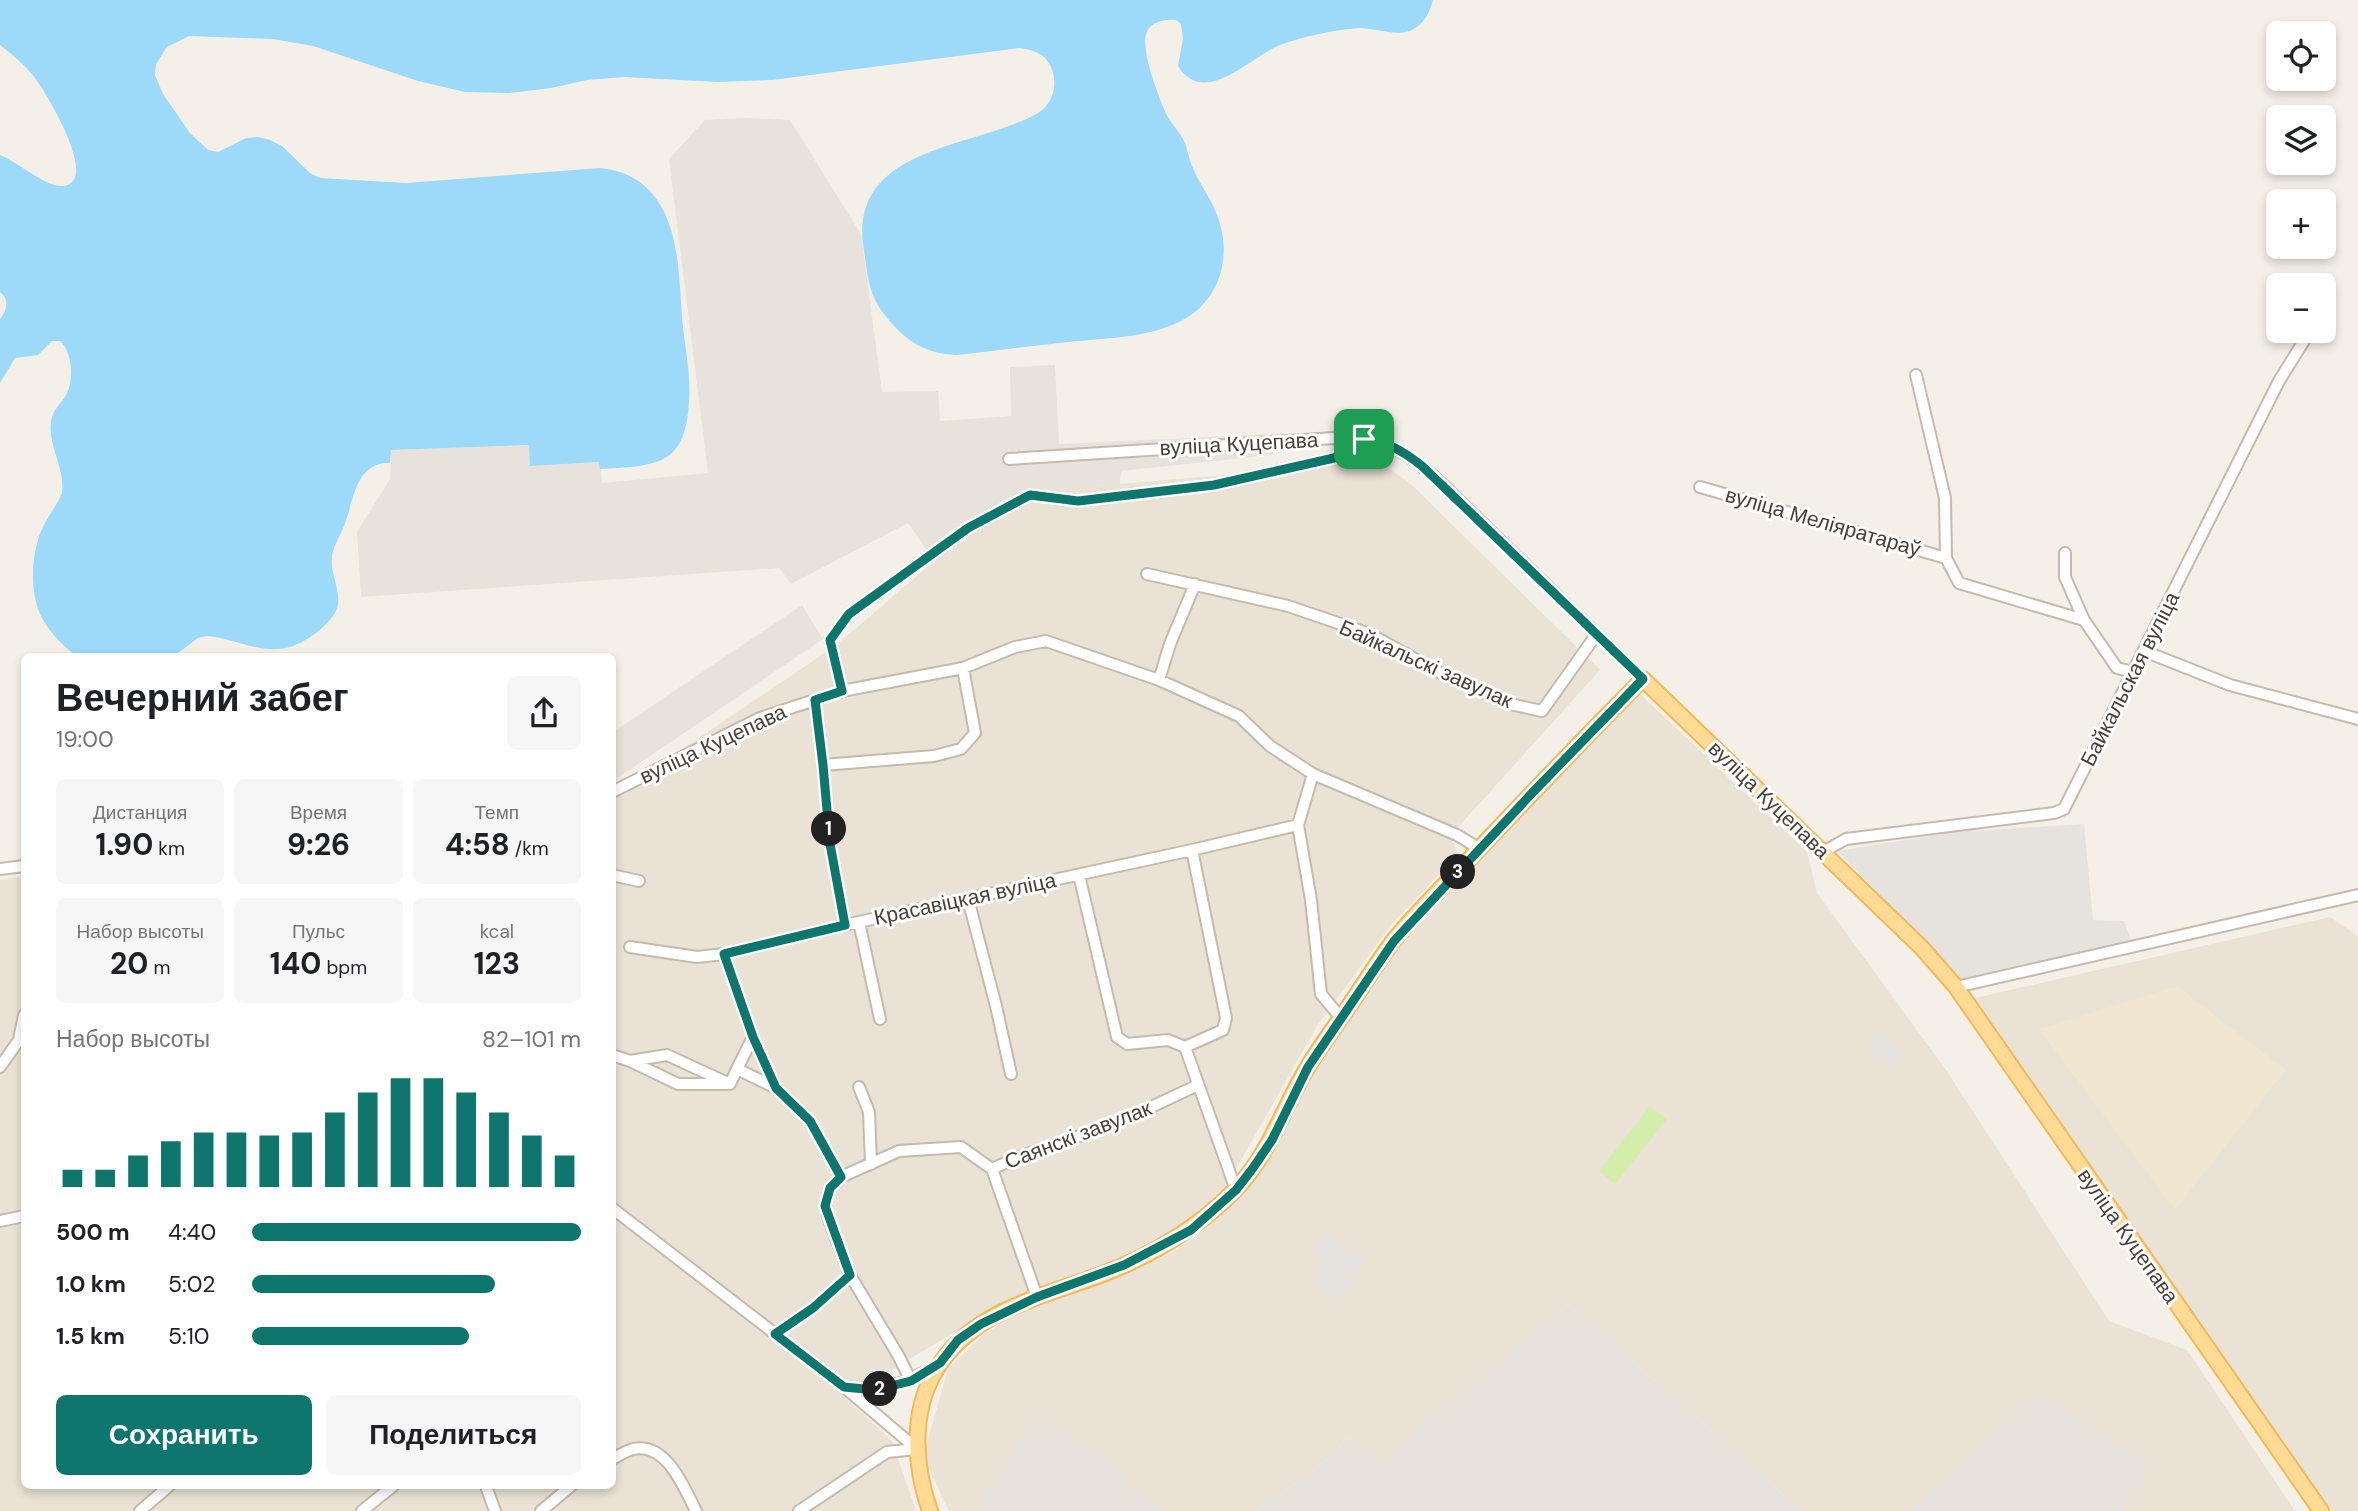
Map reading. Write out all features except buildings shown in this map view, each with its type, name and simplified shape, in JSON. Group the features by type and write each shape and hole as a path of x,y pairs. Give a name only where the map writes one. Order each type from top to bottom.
{"main road":[{"path":"930,1511 923,1493 916,1449 922,1401 940,1363 958,1340 974,1328 1037,1297 1104,1273 1181,1235 1201,1222 1236,1190 1272,1140 1308,1067 1394,941 1643,679"},
{"name":"вуліца Куцепава","path":"1643,679 1922,948 1956,988 2321,1511"}],"street":[{"name":"Байкальская вуліца","path":"1823,852 1846,839 2054,813 2064,809 2280,382 2303,343"},
{"name":"вуліца Меліяратараў","path":"1916,375 1945,498 1946,558 1958,583 2084,621"},
{"name":"вуліца Куцепава","path":"1009,459 1320,439 1384,442 1422,466 1643,679"},
{"path":"842,691 830,640 849,614 968,528 1030,495 1078,501 1214,485 1334,458 1364,439"},
{"name":"вуліца Меліяратараў","path":"1700,487 1946,558"},
{"path":"2065,553 2065,577 2084,621 2117,668 2133,672"},
{"name":"Байкальскі завулак","path":"1147,574 1288,606 1370,634 1444,675 1510,704 1542,711 1596,635"},
{"path":"1159,680 1170,644 1195,584"},
{"path":"845,925 830,844 815,700 842,691 963,668 1015,647 1046,642 1159,680 1239,716 1270,746 1313,774 1457,835 1480,849"},
{"path":"2144,651 2230,685 2358,719"},
{"path":"823,765 934,755 961,749 975,733 963,668"},
{"name":"вуліца Куцепава","path":"616,790 760,718 815,700"},
{"path":"1313,774 1298,825 1311,900 1321,994 1341,1018"},
{"name":"Красавіцкая вуліца","path":"630,947 698,957 724,954 1298,825"},
{"path":"1079,875 1117,1037 1127,1044 1168,1040 1185,1047 1223,1030 1226,1018 1192,850"},
{"path":"0,869 21,866"},
{"path":"616,876 639,881"},
{"path":"1956,988 2358,895"},
{"path":"968,899 1011,1074"},
{"path":"859,922 880,1019"},
{"path":"724,954 753,1037 776,1088"},
{"path":"0,1067 19,1040 21,1030"},
{"path":"730,1084 753,1037"},
{"path":"1185,1047 1236,1190"},
{"path":"630,1061 667,1055 730,1084"},
{"path":"616,1056 678,1084 730,1084"},
{"path":"737,1069 776,1088 810,1121 841,1177 830,1188 825,1206 850,1275 898,1354 911,1381"},
{"name":"Саянскі завулак","path":"841,1177 899,1151 961,1147 992,1169 1115,1124 1198,1085"},
{"path":"859,1087 869,1112 872,1164"},
{"path":"992,1169 1037,1297"},
{"path":"0,1220 21,1216"},
{"path":"616,1216 844,1387 916,1449"},
{"path":"775,1334 813,1308 850,1275"},
{"path":"844,1387 875,1390 911,1381 940,1363"},
{"path":"616,1457 626,1451 639,1449 660,1456 676,1474 696,1511"},
{"path":"799,1511 887,1452 916,1449"},
{"path":"140,1511 166,1489"},
{"path":"362,1511 389,1489"},
{"path":"487,1489 492,1510"},
{"path":"541,1511 567,1489"}],"shaded area":[{"path":"705,120 790,120 861,234 882,392 938,391 940,421 1011,416 1010,367 1055,365 1059,444 1272,434 1273,455 1121,471 1120,484 1015,493 928,552 908,523 791,584 779,568 361,597 357,532 390,479 391,450 529,445 531,466 600,462 602,483 708,473 669,159"},
{"path":"1341,451 1375,458 1412,485 1600,670 1451,835 1458,854 1391,925 1317,1026 1227,1185 1186,1222 1154,1243 1120,1261 1072,1277 978,1318 845,1398 892,1441 916,1511 0,1511 0,880 21,876 21,1489 616,1489 616,794 847,636 1014,493 1248,473"},
{"path":"802,605 823,639 616,779 616,730"},
{"path":"1638,692 1807,852 1817,893 1946,1070 2109,1321 2187,1350 2295,1511 1802,1511 1568,1304 1381,1463 1347,1438 1334,1454 1257,1511 949,1511 923,1457 948,1369 982,1336 1009,1318 1168,1255 1220,1215 1238,1194 1348,1015 1394,953 1489,848"},
{"path":"2084,824 2093,920 2124,921 2131,940 1961,982 1838,851 1955,832"},
{"path":"2330,917 2358,936 2358,1511 2324,1511 1971,999"},
{"path":"2177,986 2286,1070 2175,1210 2039,1029"},
{"path":"1881,1032 1904,1052 1892,1067 1868,1047"},
{"path":"1326,1232 1366,1260 1339,1300 1310,1281 1324,1261 1312,1253"},
{"path":"1568,1304 1802,1511 1257,1511 1334,1454 1347,1438 1381,1462"},
{"path":"2037,1392 2152,1466 2121,1511 1913,1511"},
{"path":"1037,1417 1119,1468 1127,1486 1167,1511 975,1511"}],"green space":[{"path":"1650,1106 1667,1119 1615,1184 1599,1171"}],"water":[{"path":"0,0 1433,0 1426,17 1412,30 1393,32 1359,28 1309,36 1280,45 1228,76 1214,81 1201,82 1189,78 1178,66 1183,39 1181,24 1171,20 1154,24 1146,35 1145,43 1152,76 1160,100 1185,143 1222,231 1222,267 1211,294 1191,315 1178,323 1148,333 957,355 932,351 912,342 879,307 872,294 867,273 864,216 875,190 895,170 921,156 1012,125 1044,108 1052,95 1054,79 1049,64 1035,52 1019,48 772,80 718,82 624,77 587,80 509,93 465,92 418,81 313,46 273,39 189,36 167,47 156,64 155,75 163,94 190,133 208,150 218,152 246,138 270,140 282,146 310,173 320,178 406,183 600,168 619,172 643,184 661,206 668,220 676,250 689,374 689,409 683,435 673,452 658,462 600,469 599,462 530,466 529,445 391,450 390,463 378,464 369,469 354,495 332,556 338,604 325,625 309,638 286,648 266,649 207,636 198,638 178,653 73,653 58,640 38,610 33,576 35,552 41,531 62,493 61,474 51,436 52,417 69,387 71,366 64,346 60,341 52,341 38,355 15,358 0,383 0,319 6,305 0,292 0,155 56,185 63,186 73,181 76,170 74,154 67,136 41,87 23,64 0,45"}],"route":[{"path":"1364,439 1393,446 1409,455 1436,478 1643,679 1394,941 1308,1067 1272,1140 1236,1190 1211,1213 1191,1230 1124,1265 1037,1297 981,1324 958,1340 940,1363 911,1381 875,1390 844,1387 775,1334 813,1308 850,1275 825,1206 830,1188 841,1177 810,1121 776,1088 753,1037 724,954 845,925 830,844 815,700 842,691 830,640 849,614 968,528 1030,495 1078,501 1214,485 1334,458 1364,439"}]}
